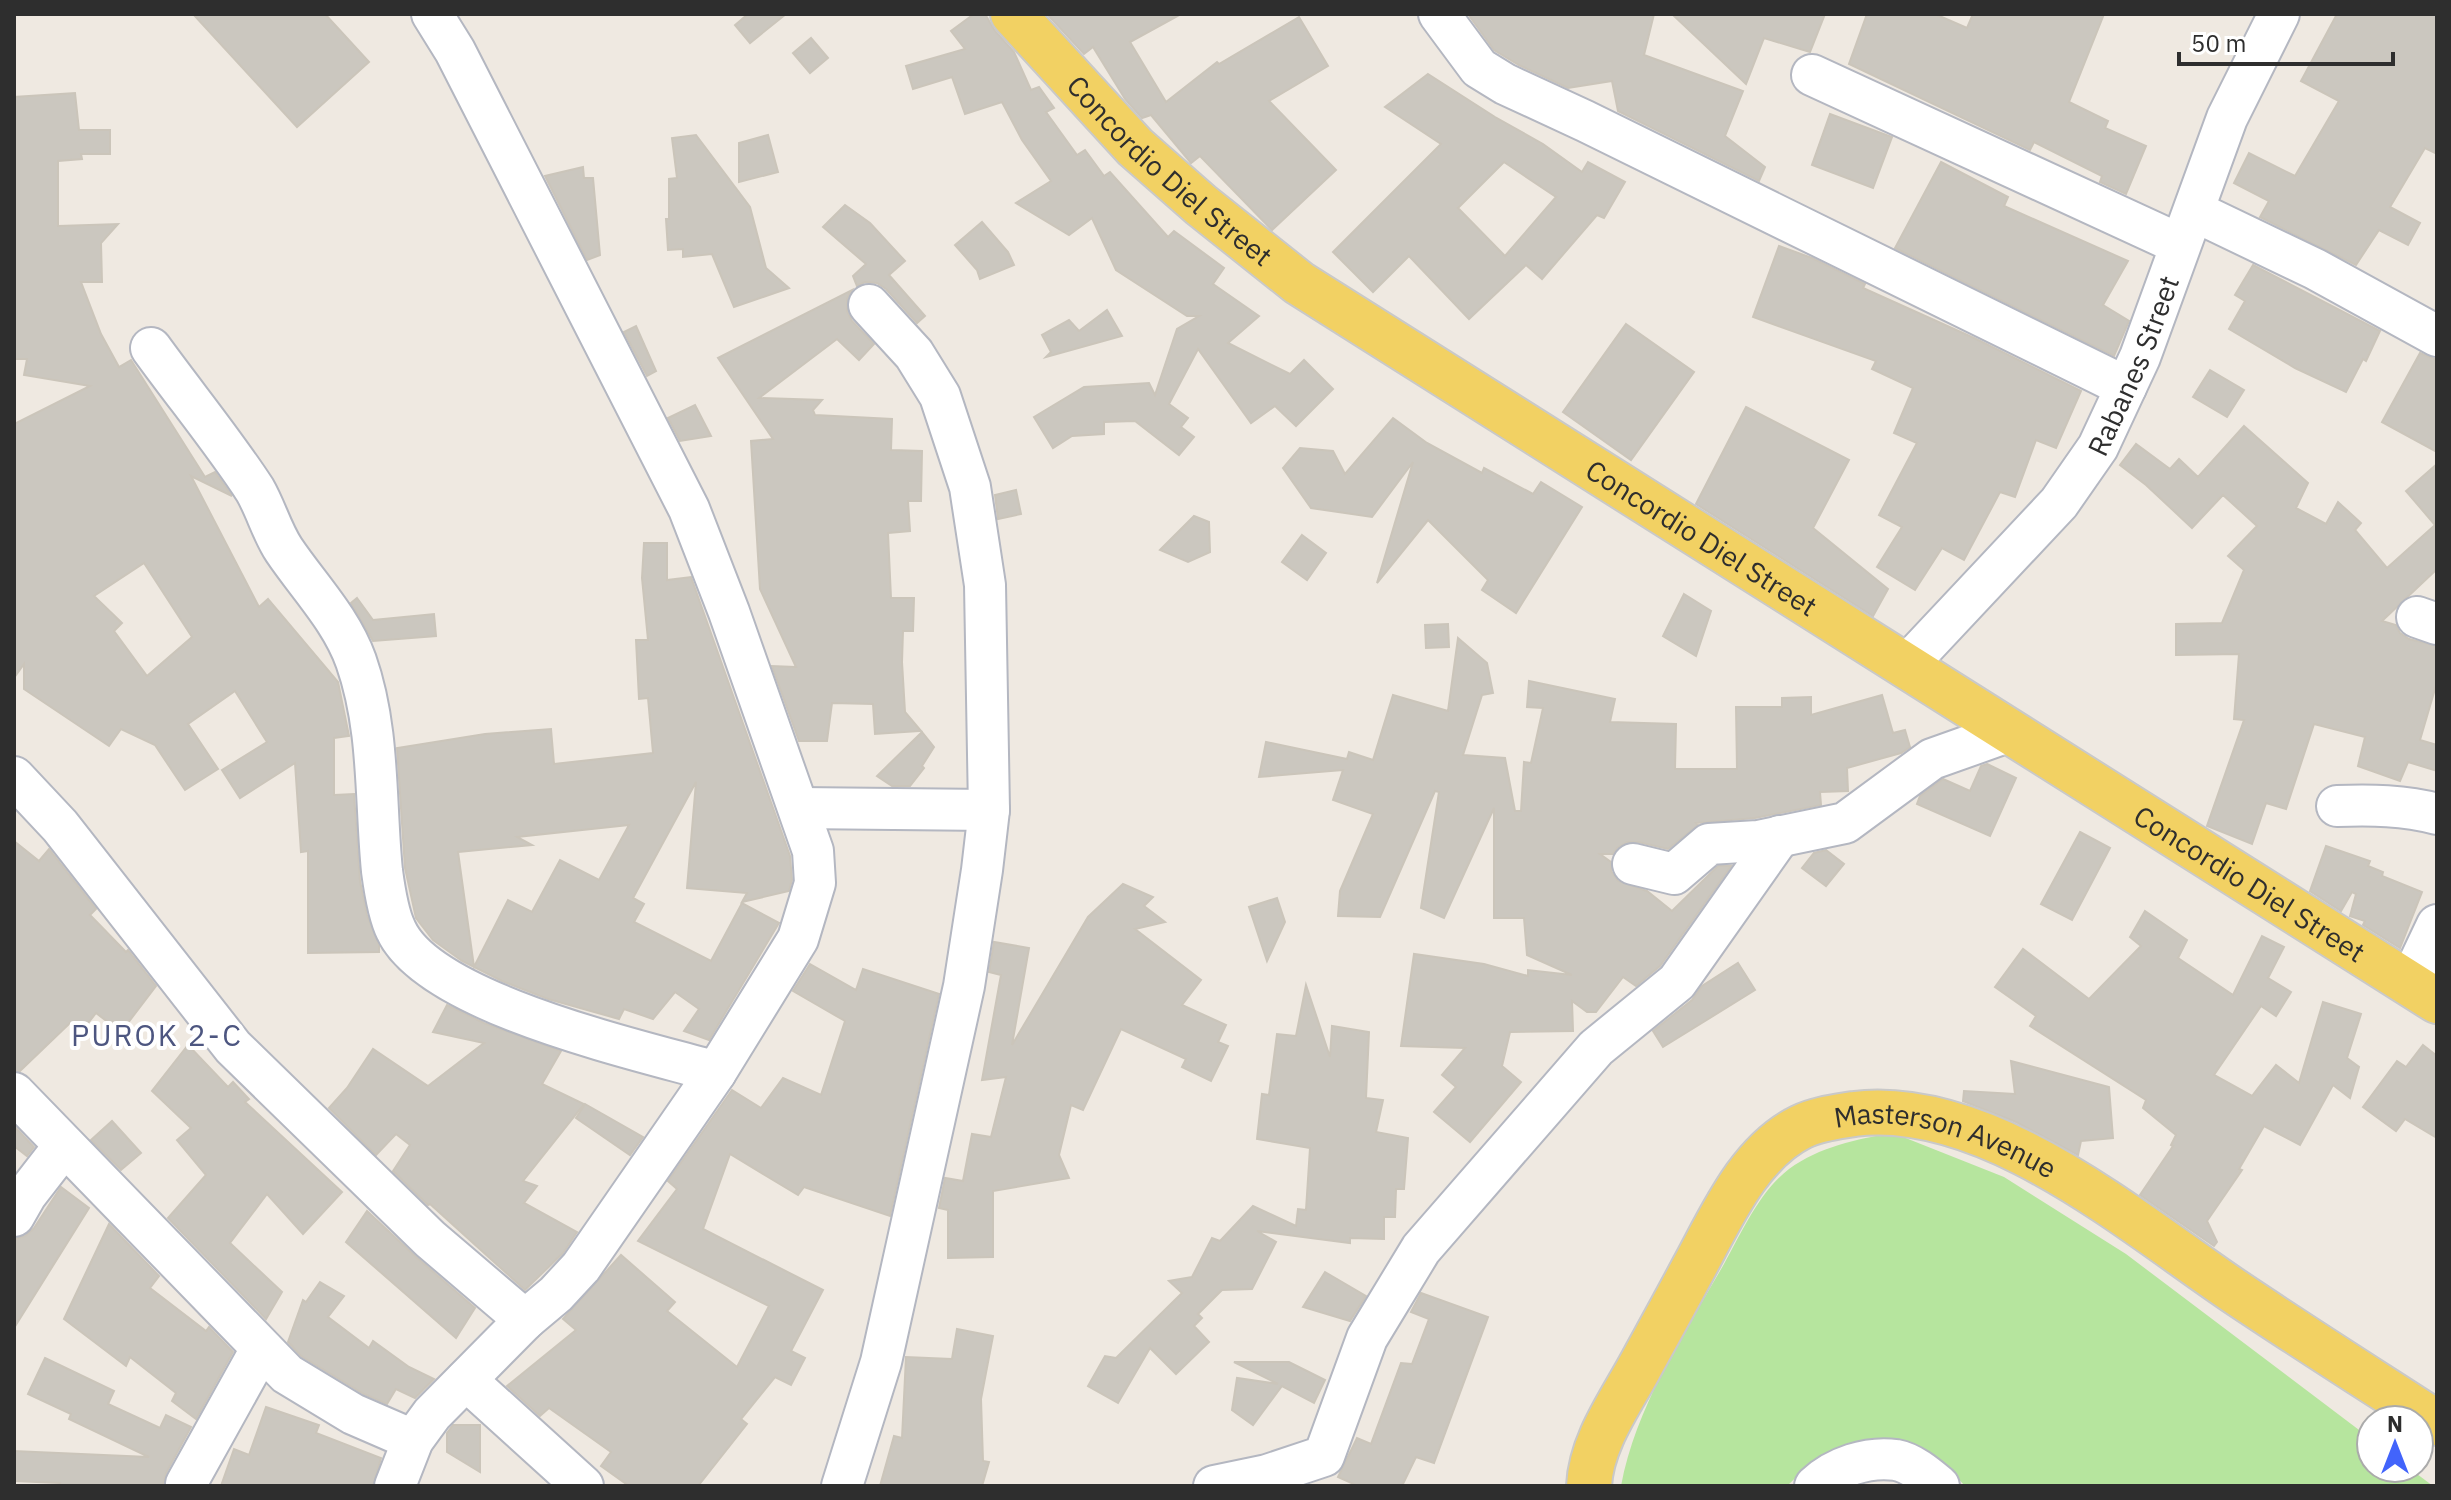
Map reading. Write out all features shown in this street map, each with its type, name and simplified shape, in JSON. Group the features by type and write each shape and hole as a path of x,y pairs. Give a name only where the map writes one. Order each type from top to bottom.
{"main road":[{"name":"Concordio Diel Street","path":"1013,14 1135,147 1201,205 1299,283 2423,993"},
{"name":"Masterson Avenue","path":"1589,1486 1590,1473 1604,1432 1749,1174 1774,1145 1802,1127 1833,1117 1874,1112 1914,1115 1982,1133 2079,1185 2437,1423"}],"street":[{"path":"395,1486 413,1440 432,1414 581,1267 716,1072 779,972 798,939 815,883 813,851 799,808 689,509 455,51 432,14"},
{"path":"1439,14 1479,68 1505,84 2126,387"},
{"name":"Rabanes Street","path":"1905,667 2059,503 2098,447 2140,357 2227,118 2279,14"},
{"path":"1812,75 2187,228 2315,269 2437,336"},
{"path":"842,1486 881,1362 961,1002 989,810 985,585 970,487 940,396 914,354 869,305"},
{"path":"151,348 256,492 282,548 332,613 356,659 369,711 377,776 382,873 396,930 428,967 455,984 550,1024 716,1072"},
{"path":"1633,864 1674,874 1709,844 1758,841 1845,823 1932,759 2008,732"},
{"path":"14,777 60,826 233,1047 430,1239 525,1320"},
{"path":"2337,806 2374,805 2437,814"},
{"path":"799,808 989,810"},
{"path":"1214,1486 1267,1475 1324,1456 1367,1338 1421,1249 1596,1048 1677,982 1780,836"},
{"path":"2423,993 2437,925"},
{"path":"14,1093 287,1374 353,1414 413,1440"},
{"path":"14,1216 26,1195 64,1146"},
{"path":"186,1484 261,1349"},
{"path":"466,1380 583,1486"},
{"path":"1815,1486 1830,1473 1872,1460 1898,1460 1922,1472 1939,1486"}],"green space":[{"path":"1893,1133 2004,1177 2126,1254 2355,1427 2355,1484 2433,1486 1965,1486 1943,1465 1920,1450 1898,1441 1876,1439 1832,1452 1809,1466 1787,1486 1621,1486 1638,1427 1663,1371 1760,1201 1778,1178 1801,1161 1852,1141"}],"building":[{"path":"193,14 325,14 369,62 297,127"},
{"path":"748,14 786,14 750,43 735,25"},
{"path":"974,14 985,14 1014,52 1031,90 1039,87 1054,108 1046,112 1077,155 1085,150 1104,176 1110,172 1168,237 1174,231 1224,268 1213,284 1259,316 1228,343 1290,374 1304,360 1333,389 1296,426 1275,406 1251,423 1198,349 1169,404 1188,418 1181,427 1194,437 1179,455 1135,421 1104,422 1104,434 1072,436 1053,448 1034,417 1084,387 1149,383 1155,395 1177,329 1199,316 1187,316 1116,270 1092,218 1069,235 1016,203 1051,181 1022,140 1002,102 965,114 952,77 913,89 906,66 965,49 951,31"},
{"path":"1047,14 1181,14 1130,42 1166,102 1217,62 1219,64 1299,17 1328,66 1269,101 1336,170 1272,230 1200,156 1191,163 1151,115 1142,118 1125,99 1093,47 1084,54"},
{"path":"1468,14 1654,14 1644,55 1743,91 1725,136 1765,167 1759,181 1618,111 1612,81 1568,88 1519,65 1494,50"},
{"path":"1672,14 1825,14 1810,52 1764,38 1746,84"},
{"path":"1867,14 1935,14 1967,28 1973,14 2104,14 2069,102 2108,121 2105,128 2146,146 2126,194 2100,182 2102,176 2034,142 2030,150 1849,64"},
{"path":"2337,14 2437,14 2437,154 2425,148 2390,207 2420,223 2408,245 2379,230 2356,265 2260,217 2269,201 2234,183 2249,153 2295,176 2339,101 2301,81"},
{"path":"811,38 828,58 810,73 793,53"},
{"path":"1428,74 1543,144 1582,172 1588,162 1625,182 1604,218 1597,215 1542,279 1526,265 1469,319 1409,256 1373,292 1333,252 1441,144 1385,107","holes":["1504,162 1556,197 1505,256 1458,208"]},
{"path":"75,93 79,130 110,130 110,154 81,154 82,159 58,161 58,226 118,224 101,243 102,282 81,282 101,334 119,367 131,360 205,477 215,472 232,496 191,476 259,607 268,599 338,682 349,736 334,738 334,795 354,794 360,881 379,952 308,953 308,851 301,852 295,763 240,798 222,770 267,742 235,691 188,724 218,769 185,790 155,745 121,729 109,746 24,689 24,664 14,678 14,424 90,386 24,375 27,359 14,359 14,97","holes":["144,563 192,637 147,676 114,631 122,623 94,596"]},
{"path":"1830,114 1892,137 1873,188 1812,165"},
{"path":"696,135 750,207 766,268 789,288 734,307 712,254 683,257 683,249 668,250 666,219 669,219 669,179 677,178 672,138"},
{"path":"768,135 778,172 739,182 739,143"},
{"path":"1941,162 2008,197 2004,206 2128,261 2103,305 2129,321 2114,356 1895,248"},
{"path":"583,167 584,178 593,178 600,255 587,260 545,176"},
{"path":"845,205 870,223 905,261 889,275 925,316 917,323 877,283 865,282 857,286 853,276 866,264 823,227"},
{"path":"982,222 1008,252 1014,265 980,279 977,270 955,245"},
{"path":"1779,246 1812,258 1865,284 1863,288 2081,391 2056,448 2036,440 2015,497 2000,492 1964,560 1942,548 1915,590 1877,567 1902,527 1879,515 1917,443 1894,433 1913,388 1872,369 1876,361 1753,317"},
{"path":"2253,265 2380,331 2346,392 2295,368 2229,329 2245,301 2235,295"},
{"path":"852,290 847,299 847,311 852,321 874,344 859,360 837,339 759,398 822,400 813,410 815,415 892,419 891,450 922,451 921,501 908,501 910,531 888,533 891,598 914,598 913,631 903,631 902,662 905,712 921,731 875,734 873,704 832,703 827,741 799,741 772,666 796,667 760,589 751,441 773,439 718,358"},
{"path":"1107,310 1122,336 1046,357 1051,352 1042,335 1069,320 1079,331"},
{"path":"1626,324 1694,372 1631,460 1563,412"},
{"path":"636,326 656,371 647,376 624,332"},
{"path":"2420,353 2437,360 2437,452 2382,422"},
{"path":"2210,370 2244,390 2227,417 2193,397"},
{"path":"695,405 711,436 680,441 668,418"},
{"path":"1746,407 1849,460 1813,528 1888,589 1873,616 1696,504"},
{"path":"1393,418 1427,443 1482,473 1484,468 1533,494 1541,482 1582,507 1516,613 1482,590 1488,580 1428,520 1377,583 1413,462 1372,517 1311,508 1283,468 1300,448 1333,451 1345,474"},
{"path":"2244,426 2308,483 2296,508 2326,524 2338,502 2361,523 2355,530 2387,568 2435,525 2406,491 2437,464 2437,569 2382,621 2396,625 2400,633 2409,639 2437,646 2437,682 2420,740 2437,745 2437,771 2408,762 2400,781 2358,766 2365,737 2314,724 2286,809 2266,803 2252,844 2207,826 2244,720 2234,719 2239,654 2176,655 2176,624 2222,623 2244,570 2228,556 2257,526 2223,495 2192,528 2120,465 2136,444 2170,469 2179,459 2198,477"},
{"path":"1016,490 1021,514 998,519 995,495"},
{"path":"1194,516 1209,522 1210,552 1188,562 1160,550"},
{"path":"1302,535 1326,553 1307,580 1282,562"},
{"path":"644,543 667,543 667,580 691,577 790,856 792,880 789,891 742,902 747,893 687,888 696,782 633,898 644,904 634,922 711,961 742,903 779,923 709,1040 684,1031 699,1009 675,992 653,1019 624,1009 619,1019 548,999 502,981 474,967 462,961 433,940 416,918 405,868 397,748 485,734 551,729 554,764 653,753 648,698 639,699 636,640 648,640 642,578","holes":["629,825 599,880 560,860 532,912 508,900 474,967 458,852 532,845 517,837"]},
{"path":"1684,594 1711,611 1696,656 1663,636"},
{"path":"357,598 373,620 434,614 436,636 373,641 351,603"},
{"path":"1448,624 1449,647 1426,648 1425,625"},
{"path":"1458,638 1487,663 1493,693 1482,695 1463,755 1505,758 1515,811 1521,811 1524,762 1531,763 1543,708 1527,707 1529,681 1615,699 1610,722 1676,724 1675,769 1737,769 1736,707 1782,707 1782,698 1811,697 1811,715 1882,695 1893,733 1905,730 1910,747 1901,753 1847,768 1848,791 1820,792 1821,805 1755,818 1696,823 1698,825 1668,849 1627,842 1613,854 1600,854 1611,862 1611,871 1618,881 1647,891 1672,911 1718,866 1731,866 1660,966 1636,986 1623,977 1596,1012 1587,1012 1572,1001 1573,1031 1510,1032 1502,1066 1521,1082 1470,1142 1434,1112 1456,1087 1442,1075 1465,1048 1401,1046 1414,954 1484,964 1528,976 1528,970 1572,975 1527,955 1524,918 1494,918 1494,808 1444,918 1421,908 1439,792 1435,791 1380,917 1338,916 1340,891 1373,814 1333,800 1343,770 1259,777 1266,742 1347,759 1349,752 1373,760 1393,695 1448,711"},
{"path":"922,732 934,747 922,766 924,768 910,786 892,786 877,776"},
{"path":"1987,764 2016,778 1990,836 1917,804 1920,796 1943,779 1970,791 1981,766"},
{"path":"2080,832 2110,848 2072,920 2041,904"},
{"path":"14,841 39,861 49,849 96,909 90,915 126,952 128,950 156,986 121,1032 96,1013 81,1032 70,1023 20,1071 14,1071"},
{"path":"2326,846 2370,861 2368,866 2383,872 2382,876 2422,892 2400,948 2363,925 2365,921 2350,916 2356,894 2352,892 2341,911 2310,891"},
{"path":"1826,850 1844,864 1826,886 1802,868 1814,853"},
{"path":"1123,884 1153,897 1144,906 1165,922 1135,929 1201,980 1182,1005 1226,1025 1218,1042 1228,1046 1211,1081 1182,1067 1186,1059 1121,1029 1083,1110 1071,1105 1059,1155 1069,1178 993,1191 993,1257 948,1258 948,1210 939,1208 945,1178 963,1181 972,1134 991,1137 1006,1077 982,1080 1001,975 989,972 994,942 1029,948 1012,1045 1088,917"},
{"path":"1277,898 1285,922 1267,961 1249,907"},
{"path":"2145,911 2187,940 2178,958 2233,995 2262,936 2284,947 2268,978 2291,992 2276,1016 2261,1006 2214,1075 2252,1096 2276,1065 2299,1083 2323,1002 2361,1014 2347,1058 2359,1067 2350,1098 2333,1085 2300,1145 2264,1126 2239,1169 2242,1170 2207,1221 2217,1242 2214,1246 2140,1195 2173,1146 2176,1135 2143,1108 2146,1100 2030,1026 2036,1016 1995,987 2023,949 2089,999 2141,946 2130,937"},
{"path":"1738,963 1755,990 1663,1047 1653,1031 1692,1000 1702,986"},
{"path":"810,964 856,990 863,969 939,994 890,1216 804,1187 798,1195 730,1154 703,1229 823,1290 791,1351 805,1358 791,1385 775,1377 741,1419 747,1424 698,1486 629,1486 601,1466 611,1452 549,1408 540,1416 507,1386 576,1330 563,1319 621,1255 675,1302 667,1311 737,1367 769,1306 638,1241 677,1189 668,1181 732,1090 761,1108 783,1078 821,1095 845,1021 793,991"},
{"path":"1306,985 1330,1057 1332,1026 1369,1032 1366,1098 1383,1100 1376,1132 1408,1138 1404,1189 1396,1189 1395,1217 1384,1217 1384,1239 1350,1238 1350,1243 1257,1231 1276,1242 1252,1289 1222,1290 1198,1314 1202,1318 1194,1326 1209,1342 1176,1374 1150,1348 1118,1403 1088,1386 1105,1356 1116,1358 1182,1293 1169,1281 1192,1277 1212,1238 1220,1241 1253,1206 1296,1226 1298,1209 1306,1210 1310,1148 1257,1139 1262,1094 1269,1095 1277,1034 1296,1036"},
{"path":"447,1005 484,1023 561,1051 542,1084 584,1104 523,1181 537,1186 524,1203 577,1232 563,1253 525,1290 393,1171 410,1145 396,1134 376,1155 329,1108 347,1088 373,1049 428,1086 484,1043 433,1032"},
{"path":"188,1045 228,1087 233,1082 249,1099 245,1102 342,1192 303,1234 267,1194 230,1243 282,1292 266,1319 168,1218 206,1175 177,1140 191,1128 152,1091"},
{"path":"2423,1045 2437,1056 2437,1138 2405,1119 2396,1131 2363,1107 2397,1061 2406,1067"},
{"path":"2011,1061 2109,1087 2113,1138 2081,1141 2078,1155 2016,1122 1963,1101 1964,1091 2015,1094"},
{"path":"585,1104 643,1137 630,1155 576,1118"},
{"path":"112,1121 141,1153 121,1170 91,1140"},
{"path":"14,1126 34,1147 27,1156 14,1146"},
{"path":"61,1187 89,1208 14,1328 14,1239 25,1236 34,1228"},
{"path":"367,1211 475,1308 456,1338 346,1242"},
{"path":"109,1224 159,1276 150,1288 206,1331 209,1327 233,1352 196,1419 172,1401 176,1393 130,1357 126,1366 64,1319"},
{"path":"1325,1272 1366,1296 1350,1321 1303,1307"},
{"path":"320,1282 344,1296 328,1317 369,1348 373,1341 409,1367 434,1379 415,1398 396,1389 387,1404 364,1394 301,1356 288,1342 303,1300 306,1302"},
{"path":"1421,1293 1488,1317 1434,1463 1416,1457 1402,1486 1358,1486 1338,1477 1357,1438 1371,1444 1401,1363 1412,1364 1429,1319 1411,1312"},
{"path":"957,1329 993,1336 981,1399 983,1461 989,1462 982,1486 880,1486 894,1436 902,1438 906,1357 952,1359"},
{"path":"45,1358 114,1391 108,1404 160,1428 166,1415 191,1427 166,1473 163,1486 59,1486 60,1483 14,1481 14,1451 149,1457 69,1419 71,1414 28,1394"},
{"path":"1234,1362 1289,1362 1325,1380 1314,1403 1282,1386 1253,1425 1232,1410 1237,1378 1278,1384"},
{"path":"266,1407 319,1425 316,1433 381,1458 373,1486 221,1486 234,1449 249,1455"},
{"path":"453,1425 480,1425 480,1472 447,1452 447,1433"}],"district":[{"name":"PUROK 2-C","path":"157,1034"}]}
